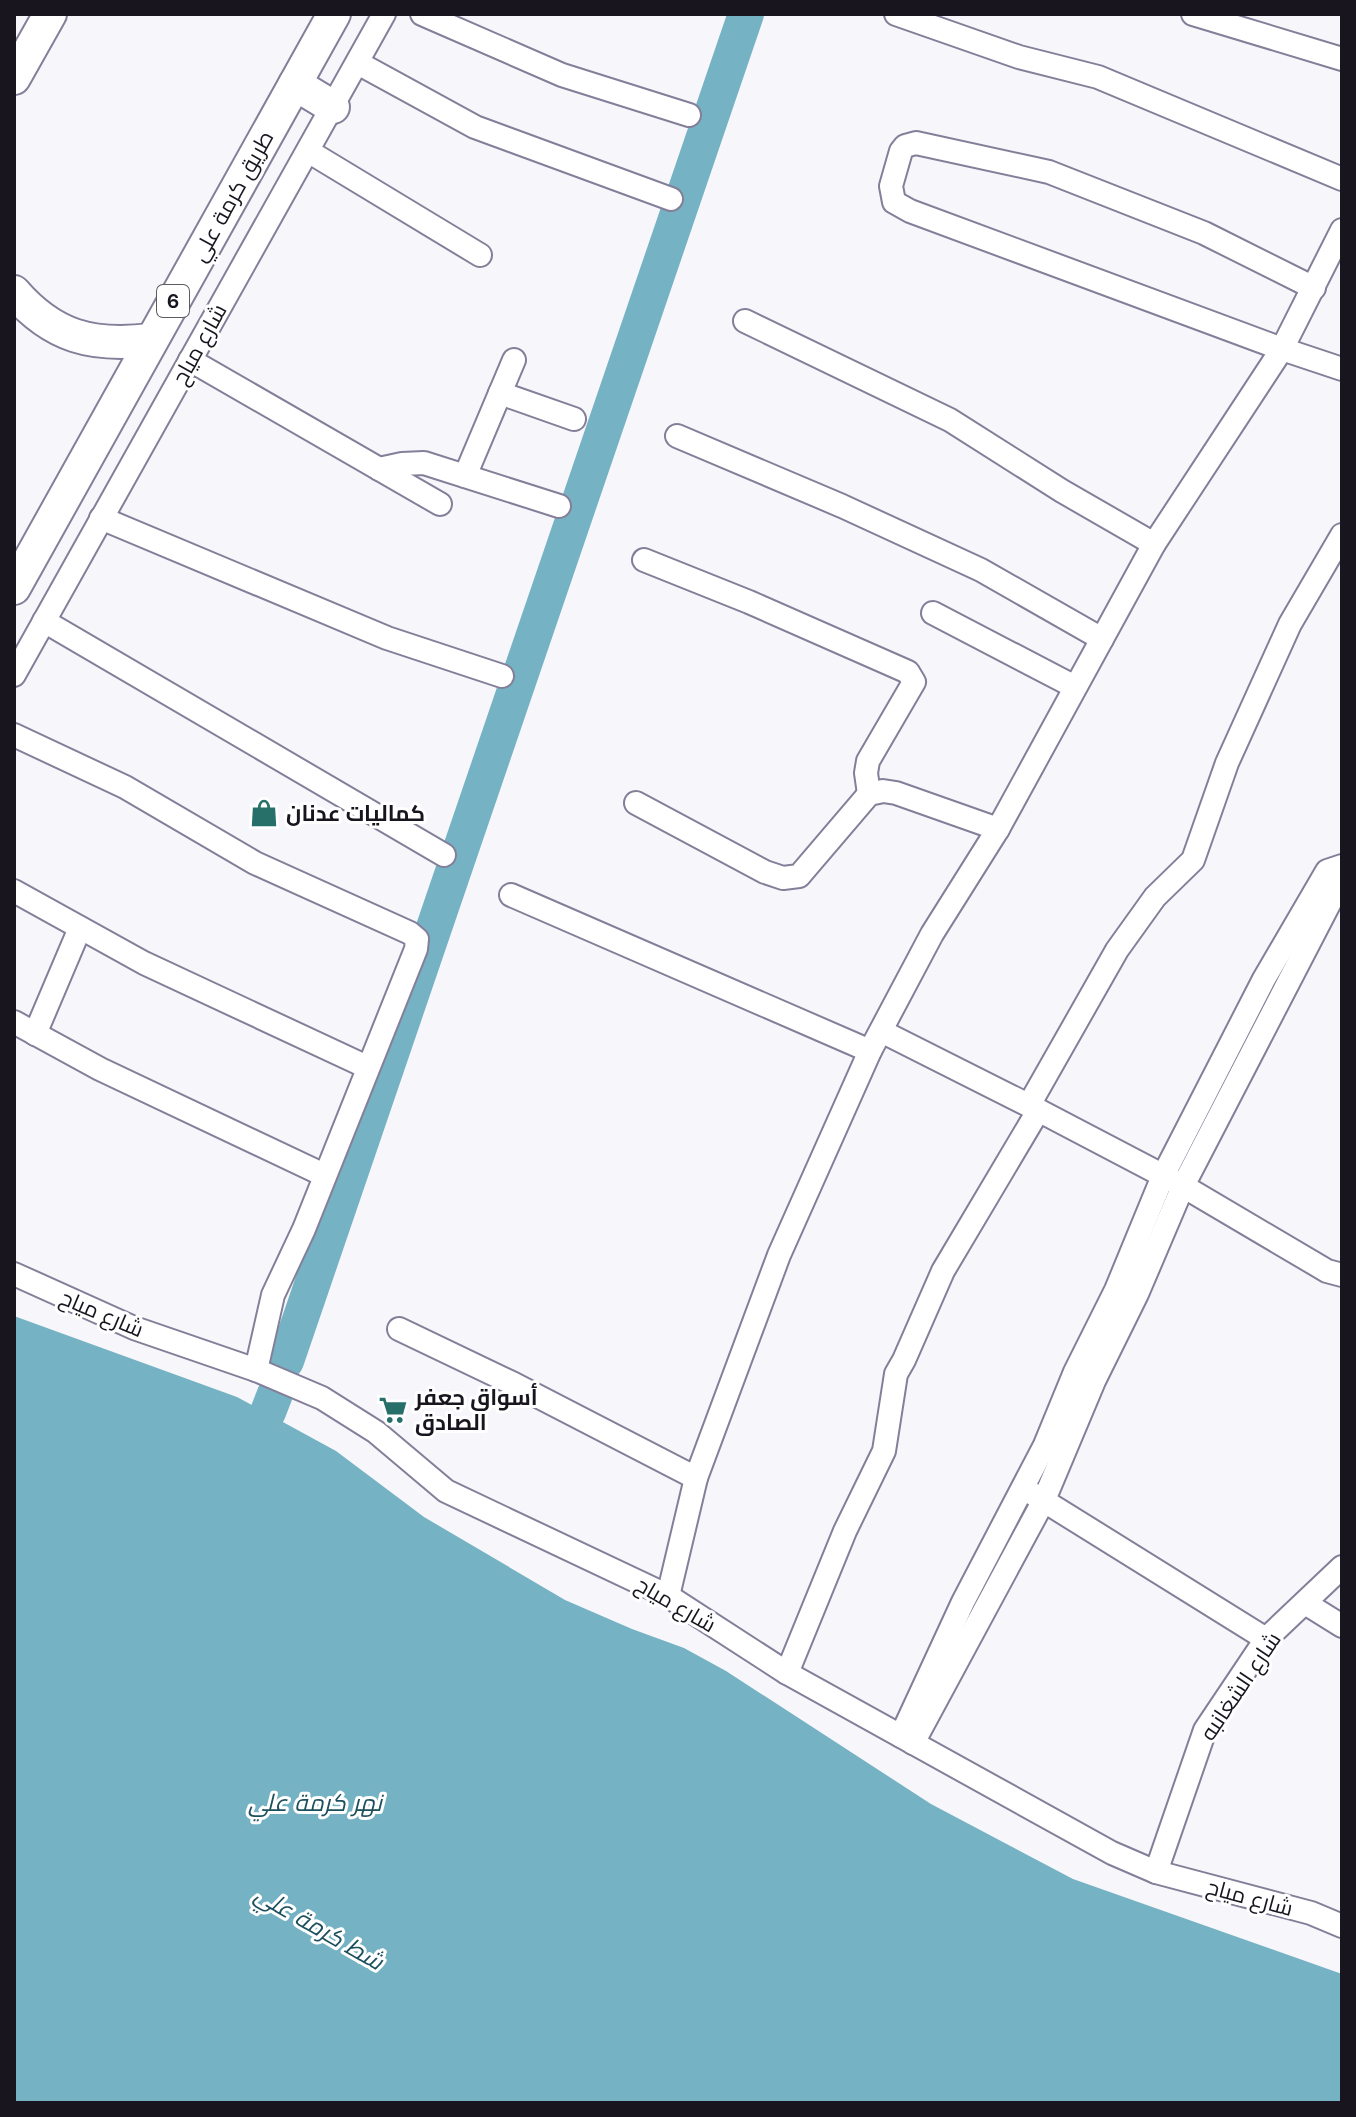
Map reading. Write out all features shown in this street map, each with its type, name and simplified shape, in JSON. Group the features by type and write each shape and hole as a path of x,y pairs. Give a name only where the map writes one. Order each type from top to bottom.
{"highway":[{"path":"14,78 50,14"},
{"name":"طريق كرمة علي","path":"14,588 334,14"},
{"path":"295,84 333,107"},
{"path":"14,292 30,310 55,328 76,337 120,344 151,340"}],"street":[{"name":"شارع مياح","path":"14,675 384,14"},
{"path":"422,14 562,75 689,115"},
{"path":"896,14 1019,57 1098,77 1342,179"},
{"path":"1193,14 1342,59"},
{"path":"358,63 475,127 671,199"},
{"path":"1314,288 1204,233 1049,172 916,143 905,146 901,151 891,194 894,202 910,211 1342,369"},
{"path":"308,151 480,255"},
{"path":"668,1596 696,1478 779,1255 876,1041 932,934 998,829 1154,544 1282,349 1342,230"},
{"path":"745,321 950,420 1062,491 1154,544"},
{"path":"190,360 440,504"},
{"path":"465,476 514,360"},
{"path":"500,393 574,419"},
{"path":"677,436 842,506 981,570 1102,639"},
{"path":"379,469 424,463 559,506"},
{"path":"101,518 387,638 502,676"},
{"path":"787,1673 845,1531 884,1451 896,1374 943,1271 1035,1116 1033,1098 1117,950 1155,897 1193,860 1227,763 1290,624 1342,535"},
{"path":"644,560 908,672 914,682 868,761 869,794"},
{"path":"933,613 1075,687"},
{"path":"44,621 444,855"},
{"path":"14,735 125,787 255,863 410,933 417,939 416,949 304,1229 273,1295 256,1370"},
{"path":"636,803 783,878 799,876 869,794 883,791 896,793 998,829"},
{"path":"907,1739 963,1602 1045,1445 1075,1372 1274,984 1327,871 1342,866"},
{"path":"1274,984 1342,879"},
{"path":"14,891 144,963 367,1067"},
{"path":"511,895 876,1041 1036,1109 1173,1181 1327,1271 1342,1275"},
{"path":"35,1034 80,928"},
{"path":"14,1022 100,1069 324,1175"},
{"path":"907,1739 1044,1500 1094,1381 1137,1294 1173,1181"},
{"name":"شارع مياح","path":"14,1274 134,1328 256,1370 322,1398 376,1432 446,1491 668,1596 787,1673 1112,1853 1156,1872 1311,1913 1342,1926"},
{"path":"399,1329 514,1384 696,1478"},
{"path":"1023,1489 1266,1639"},
{"name":"شارع الشغانبه","path":"1156,1872 1205,1730 1266,1639 1342,1567"},
{"path":"1305,1603 1342,1626"}],"water":[{"name":"نهر كرمة علي","path":"14,1316 237,1397 336,1451 424,1517 565,1600 684,1648 726,1671 931,1804 1073,1879 1342,1974 1342,2103 14,2103"}],"waterway":[{"path":"286,1361 746,14"},
{"path":"268,1412 275,1394"}],"place":[{"name":"كماليات عدنان","path":"264,813"},
{"name":"أسواق جعفر الصادق","path":"393,1410"}],"water label":[{"name":"شط كرمة علي","path":"319,1928"}]}
